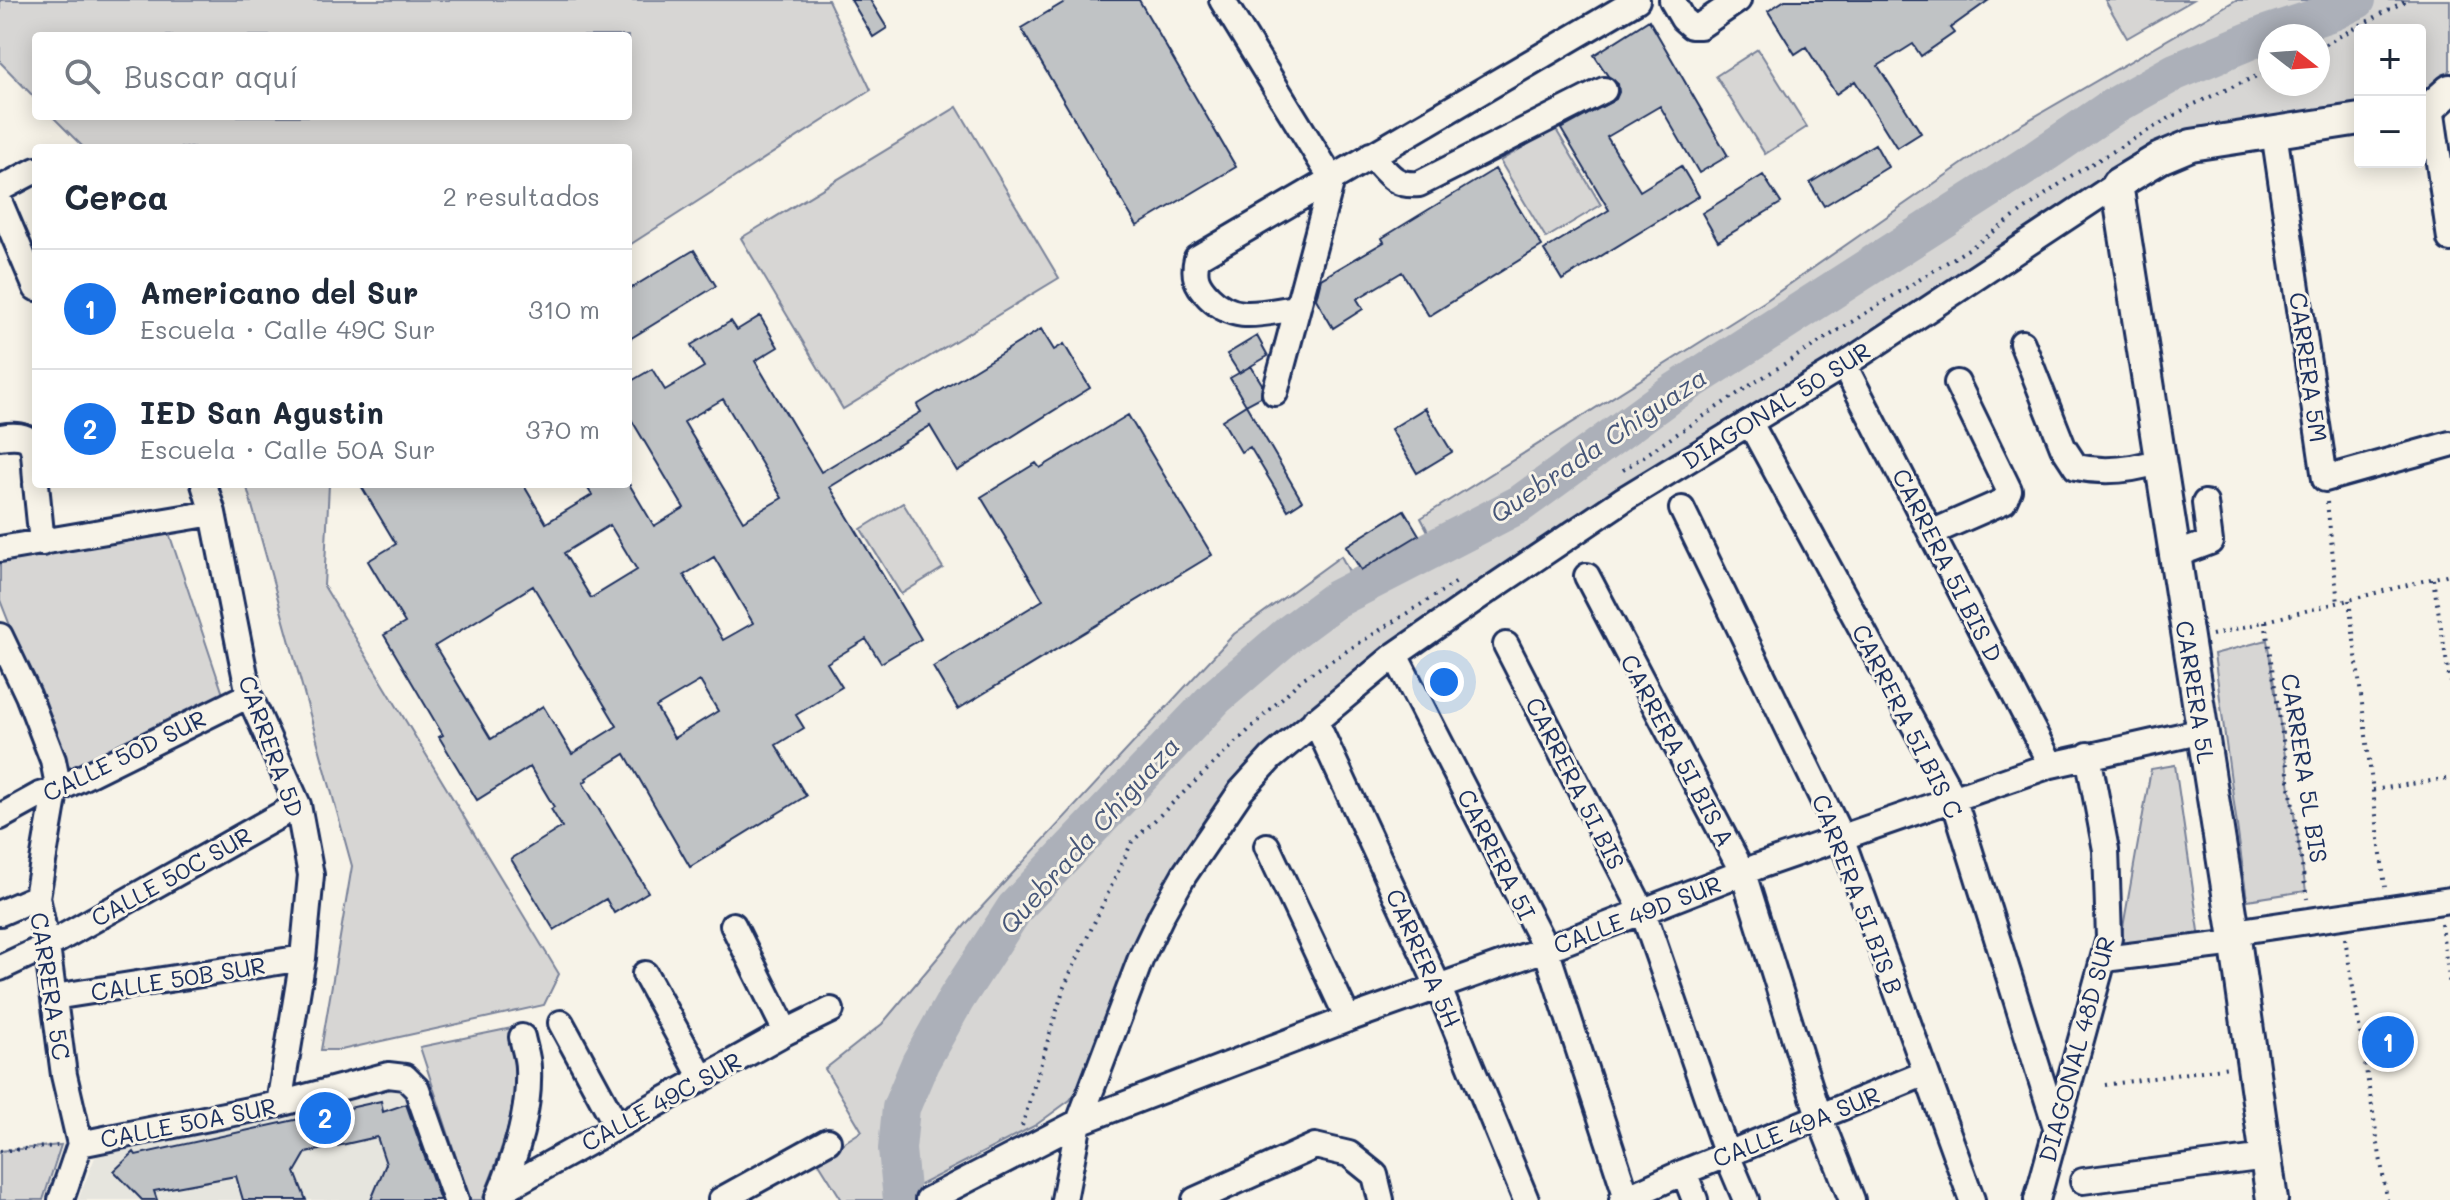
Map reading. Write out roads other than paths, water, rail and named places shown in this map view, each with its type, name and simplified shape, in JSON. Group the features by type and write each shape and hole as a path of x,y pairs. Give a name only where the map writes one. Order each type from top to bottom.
{"main road":[{"name":"DIAGONAL 50 SUR","path":"2117,184 2160,158 2191,145 2354,120"},
{"name":"CARRERA 5L","path":"2117,184 2235,938 2272,1200"}],"street":[{"path":"1222,0 1332,179 1275,393"},
{"path":"1297,308 1231,314 1216,305 1199,288 1194,273 1197,258 1637,0"},
{"path":"1672,0 1691,26 1700,26 1738,0"},
{"path":"1371,155 1394,180 1405,185 1419,184 1604,90"},
{"path":"2434,102 2450,239"},
{"name":"CARRERA 5M","path":"2274,132 2325,479 2450,444"},
{"path":"0,189 32,172"},
{"name":"DIAGONAL 50 SUR","path":"1064,1200 1079,1122 1141,958 1184,875 1241,791 1271,758 1395,655 1624,499 1844,365 2117,184"},
{"path":"0,203 32,279"},
{"path":"2022,343 2063,447 2076,467 2097,471 2143,467 2160,461"},
{"name":"CARRERA 5I BIS D","path":"1844,365 2051,765"},
{"path":"1931,533 2004,501 2009,490 1957,383"},
{"name":"CARRERA 5I BIS C","path":"1750,423 1953,797 2056,1127"},
{"path":"10,436 27,438 32,447"},
{"path":"37,488 42,543"},
{"name":"CARRERA 5D","path":"205,488 213,513 249,695 298,805 311,875 303,958 279,1104"},
{"path":"2175,555 2210,542 2205,503"},
{"name":"CARRERA 5I BIS B","path":"1682,509 1841,837 1972,1200"},
{"path":"0,549 213,513"},
{"name":"CARRERA 5I BIS A","path":"1587,576 1743,873 1819,1116 1852,1200"},
{"name":"CARRERA 5C","path":"1,639 28,695 53,760 57,790 37,897 47,946 64,1075 80,1144"},
{"name":"CARRERA 5I BIS","path":"1506,645 1643,912 1727,1155 1746,1200"},
{"name":"CARRERA 5I","path":"1395,655 1546,949 1625,1199"},
{"name":"CALLE 50D SUR","path":"0,817 249,695"},
{"name":"CARRERA 5H","path":"1315,720 1438,986 1526,1200"},
{"name":"CALLE 49D SUR","path":"930,1199 1079,1122 1743,873 2051,765 2203,731"},
{"name":"DIAGONAL 48D SUR","path":"2037,1200 2109,938 2106,850 2088,755"},
{"name":"CALLE 50C SUR","path":"0,968 47,946 298,805"},
{"path":"1267,846 1348,1019"},
{"path":"0,913 37,897"},
{"path":"2104,959 2235,938 2311,921 2444,901"},
{"path":"733,925 786,1032"},
{"name":"CALLE 50B SUR","path":"54,997 303,958"},
{"path":"645,974 702,1078"},
{"name":"CALLE 49C SUR","path":"499,1195 702,1078 831,1010"},
{"path":"561,1023 617,1126"},
{"path":"499,1195 518,1139 526,1101 529,1067 522,1037"},
{"name":"CALLE 49A SUR","path":"1625,1199 1926,1073"},
{"name":"CALLE 50A SUR","path":"80,1144 279,1104 388,1075 405,1077 417,1089 456,1200"},
{"path":"721,1200 828,1141"},
{"path":"61,1200 80,1144"},
{"path":"1195,1200 1315,1146 1349,1154 1375,1175 1381,1200"},
{"path":"2083,1181 2266,1157"},
{"path":"1684,1172 1695,1200"}],"waterway":[{"name":"Quebrada Chiguaza","path":"902,1200 897,1149 901,1108 920,1063 956,999 1015,908 1216,697 1290,633 1336,599 1520,504 1668,396 2111,108 2175,72 2357,0"}],"place":[{"name":"Americano del Sur","path":"2388,1042"},
{"name":"IED San Agustin","path":"325,1118"}]}
